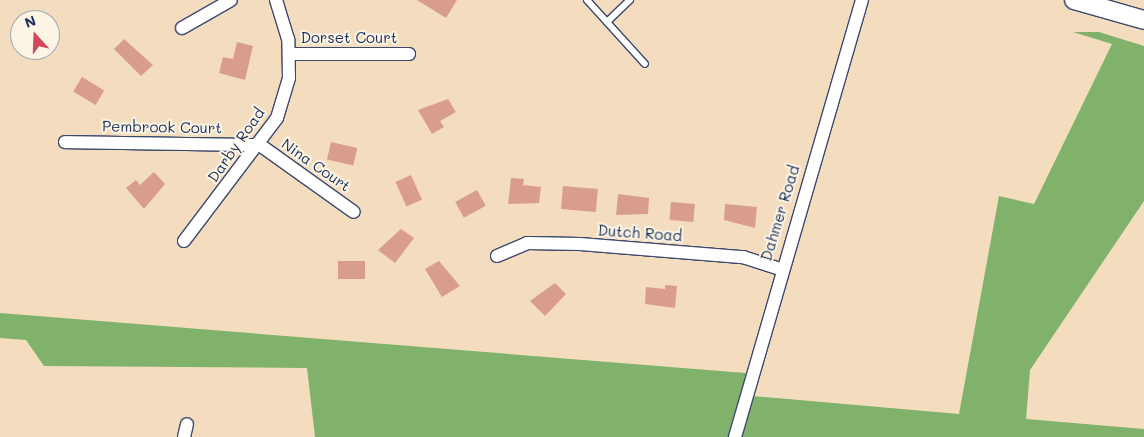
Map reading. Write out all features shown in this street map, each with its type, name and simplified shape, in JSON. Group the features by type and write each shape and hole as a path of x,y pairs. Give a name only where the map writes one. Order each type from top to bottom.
{"main road":[{"path":"1085,2 1144,20"}],"street":[{"path":"182,28 231,0"},
{"name":"Darby Road","path":"184,241 260,145 277,118 289,78 289,54 276,0"},
{"name":"Dahmer Road","path":"735,437 780,269 862,0"},
{"name":"Dorset Court","path":"289,54 409,54"},
{"name":"Pembrook Court","path":"65,142 260,145"},
{"name":"Nina Court","path":"260,145 354,212"},
{"name":"Dutch Road","path":"498,256 527,243 580,244 742,257 780,269"},
{"path":"184,437 187,424"}],"lane":[{"path":"587,0 645,64"},
{"path":"607,22 630,0"}],"green space":[{"path":"1073,32 1099,32 1144,46 1144,201 1030,370 1026,419 1144,429 1144,437 315,437 307,368 44,366 26,340 0,338 0,313 758,374 752,396 959,414 999,196 1034,204 1112,44"}],"building":[{"path":"417,0 457,0 446,18"},
{"path":"124,39 153,65 141,76 114,49"},
{"path":"237,42 253,46 245,80 219,73 223,57 233,59"},
{"path":"82,77 104,90 96,105 73,92"},
{"path":"448,99 456,112 440,121 444,127 432,134 418,110"},
{"path":"331,142 357,148 353,166 327,160"},
{"path":"154,172 165,184 144,209 126,188 136,180 140,185"},
{"path":"411,175 422,200 406,207 395,182"},
{"path":"511,178 524,179 523,185 541,187 539,203 508,204"},
{"path":"563,186 598,189 596,212 561,209"},
{"path":"477,190 486,206 464,218 455,202"},
{"path":"618,194 649,198 648,214 616,215"},
{"path":"671,202 695,204 693,222 669,220"},
{"path":"725,204 757,207 755,228 724,220"},
{"path":"401,229 414,238 395,263 378,250"},
{"path":"338,261 365,261 365,279 338,279"},
{"path":"439,261 460,286 442,297 425,269"},
{"path":"555,283 566,294 545,316 530,301"},
{"path":"665,285 677,286 675,308 645,304 646,287 665,289"}]}
